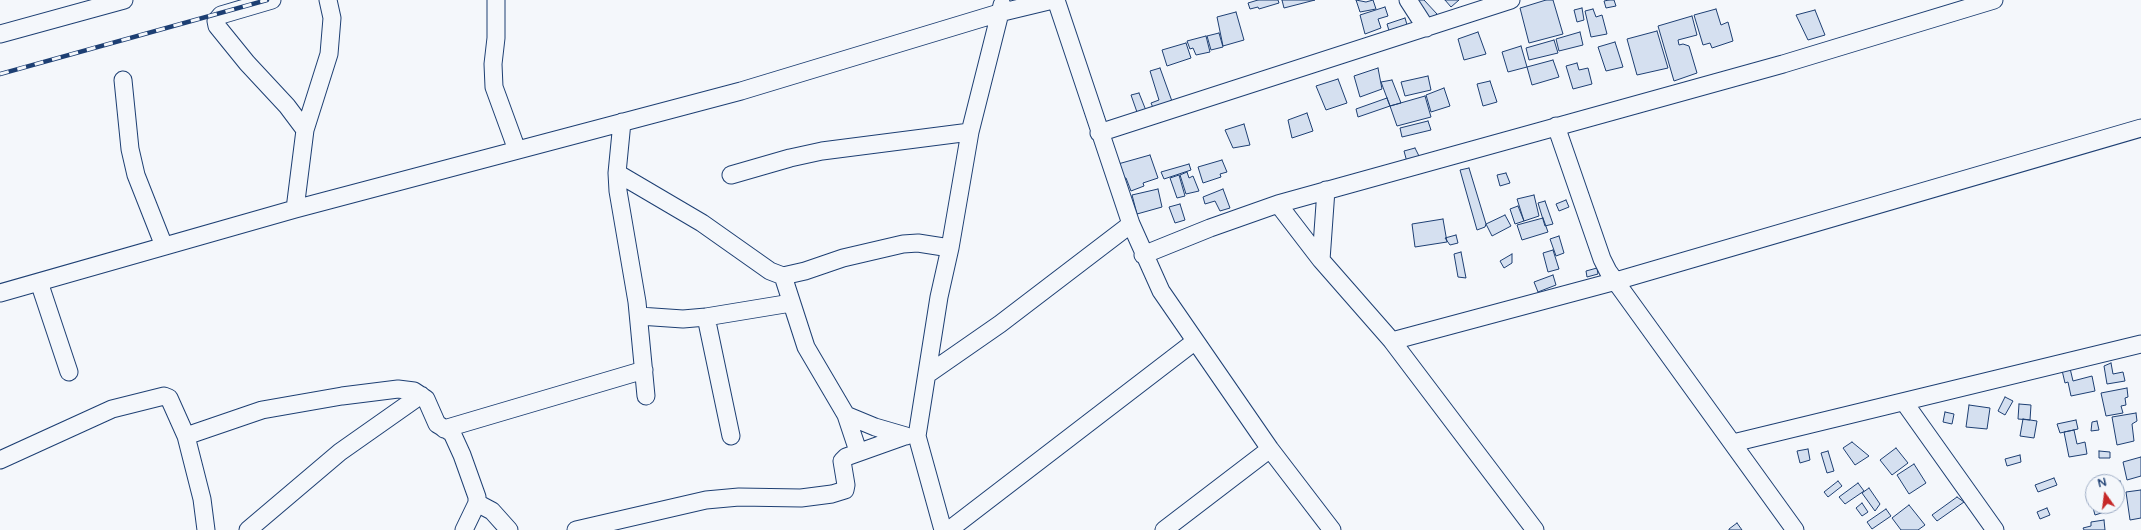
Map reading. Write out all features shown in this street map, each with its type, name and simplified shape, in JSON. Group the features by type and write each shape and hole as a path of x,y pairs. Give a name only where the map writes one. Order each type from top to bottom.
{"street":[{"path":"0,34 124,0"},
{"path":"272,0 222,15 216,21 217,26 247,63 287,106 305,130"},
{"path":"295,209 305,130 329,54 332,18 328,0"},
{"path":"496,0 496,38 493,64 494,87 516,150"},
{"path":"0,293 295,209 741,91 1001,7 1053,0"},
{"path":"1056,0 1099,133 1131,224 1143,254 1161,291 1194,342 1270,449 1332,530"},
{"path":"1408,0 1426,28"},
{"path":"1099,133 1511,0"},
{"path":"1143,254 1278,204 1775,66 1994,0"},
{"path":"943,530 911,436 928,374 939,297 950,248 970,132 1001,7"},
{"path":"124,80 130,149 136,175 164,246"},
{"path":"622,122 617,173 618,191 639,316 646,396"},
{"path":"1556,126 1602,259 1608,271 1795,530"},
{"path":"1392,341 1616,281 2141,128"},
{"path":"731,175 790,158 822,151 970,132"},
{"path":"617,173 702,223 770,271 783,276 805,271 843,258 903,244 918,243 950,248"},
{"path":"1321,260 1326,190"},
{"path":"1278,204 1321,260 1392,341 1535,530"},
{"path":"928,374 1000,324 1131,224"},
{"path":"783,276 806,348 846,415 858,451"},
{"path":"39,282 69,372"},
{"path":"639,316 683,319 706,317 791,303"},
{"path":"706,317 731,436"},
{"path":"949,530 1194,342"},
{"path":"1733,443 2141,344"},
{"path":"444,429 644,370"},
{"path":"186,436 262,410 398,389 414,391 426,399 437,424 452,433 457,442 477,503 464,530"},
{"path":"248,530 340,452 421,395"},
{"path":"0,460 112,409 158,396 170,398 186,436 202,499 206,530"},
{"path":"1904,402 1995,530"},
{"path":"846,415 875,427 911,436"},
{"path":"576,530 706,500 739,497 801,498 832,494 845,490 846,485 842,461 858,451 911,436"},
{"path":"1164,530 1270,449"},
{"path":"477,503 492,511 508,530"}],"building":[{"path":"1258,0 1278,0 1279,3 1259,9 1258,7 1250,9 1248,3"},
{"path":"1282,0 1315,0 1284,8"},
{"path":"1356,0 1366,2 1373,0 1376,9 1360,12"},
{"path":"1409,0 1424,0 1437,14 1429,21"},
{"path":"1445,0 1459,0 1451,7"},
{"path":"1546,0 1553,0 1563,34 1529,43 1520,8"},
{"path":"1614,0 1616,6 1606,8 1604,1"},
{"path":"1385,7 1388,16 1378,19 1381,28 1365,34 1360,15"},
{"path":"1582,8 1584,20 1577,22 1574,10"},
{"path":"1593,9 1596,17 1602,15 1607,34 1591,37 1585,11"},
{"path":"1716,9 1721,25 1728,22 1733,41 1712,48 1710,43 1703,45 1694,15"},
{"path":"1815,10 1825,35 1808,40 1796,15"},
{"path":"1236,12 1244,40 1223,46 1217,17"},
{"path":"1692,16 1697,35 1678,40 1679,45 1683,44 1689,46 1697,73 1674,81 1658,26"},
{"path":"1405,18 1408,28 1390,34 1387,24"},
{"path":"1657,31 1668,68 1637,75 1627,39"},
{"path":"1478,32 1486,54 1464,60 1458,39"},
{"path":"1580,32 1583,45 1559,51 1556,39"},
{"path":"1219,33 1223,47 1211,50 1207,36"},
{"path":"1206,36 1210,52 1196,55 1193,48 1190,49 1187,41"},
{"path":"1554,40 1558,53 1529,60 1526,48"},
{"path":"1615,42 1623,67 1606,71 1598,47"},
{"path":"1186,43 1191,58 1167,66 1162,50"},
{"path":"1521,46 1527,67 1508,72 1502,52"},
{"path":"1553,60 1559,77 1532,85 1527,67"},
{"path":"1577,63 1579,70 1588,68 1592,84 1573,89 1566,66"},
{"path":"1160,68 1173,104 1154,110 1151,103 1159,100 1150,71"},
{"path":"1378,68 1382,89 1360,97 1354,76"},
{"path":"1428,76 1431,90 1405,96 1401,82"},
{"path":"1338,79 1347,103 1326,110 1316,86"},
{"path":"1392,80 1401,103 1390,106 1381,82"},
{"path":"1490,81 1497,102 1483,106 1477,84"},
{"path":"1444,88 1450,106 1431,112 1426,95"},
{"path":"1139,93 1147,113 1138,115 1131,95"},
{"path":"1425,96 1431,117 1397,126 1390,106"},
{"path":"1387,98 1390,106 1358,117 1356,109"},
{"path":"1307,113 1313,131 1292,138 1288,120"},
{"path":"1428,121 1431,130 1402,137 1400,128"},
{"path":"1244,124 1250,145 1233,148 1225,130"},
{"path":"1415,148 1420,158 1407,162 1404,151"},
{"path":"1150,155 1158,178 1143,183 1144,186 1131,191 1126,178 1123,178 1118,164"},
{"path":"1222,160 1227,172 1220,174 1221,177 1203,183 1198,167"},
{"path":"1189,164 1191,170 1164,179 1161,172"},
{"path":"1469,168 1486,224 1485,227 1477,230 1460,170"},
{"path":"1187,172 1189,178 1193,176 1199,191 1186,194 1180,175"},
{"path":"1506,173 1510,183 1500,186 1497,175"},
{"path":"1179,175 1185,196 1177,198 1170,178"},
{"path":"1158,189 1162,207 1137,214 1132,195"},
{"path":"1223,189 1230,208 1220,211 1215,201 1205,204 1203,197"},
{"path":"1534,195 1539,216 1524,221 1517,199"},
{"path":"1566,200 1569,207 1559,211 1556,204"},
{"path":"1545,201 1553,224 1545,226 1538,203"},
{"path":"1180,204 1185,220 1175,223 1169,207"},
{"path":"1518,206 1524,221 1515,224 1510,209"},
{"path":"1505,215 1511,226 1492,236 1486,224"},
{"path":"1543,218 1548,232 1522,240 1517,225"},
{"path":"1443,219 1447,242 1415,247 1412,224"},
{"path":"1456,235 1458,243 1450,245 1445,238"},
{"path":"1559,236 1564,253 1556,256 1550,239"},
{"path":"1553,250 1559,269 1548,272 1543,253"},
{"path":"1461,252 1466,278 1458,277 1454,254"},
{"path":"1512,254 1512,263 1504,268 1500,261"},
{"path":"1597,268 1598,274 1587,277 1586,271"},
{"path":"1553,275 1556,285 1538,292 1534,282"},
{"path":"2111,363 2113,374 2123,372 2125,381 2107,384 2104,366"},
{"path":"2069,364 2073,381 2092,376 2095,391 2071,396 2068,382 2065,383 2061,366"},
{"path":"2127,388 2128,397 2125,398 2126,405 2121,406 2123,413 2106,416 2101,393"},
{"path":"2005,397 2013,401 2005,415 1998,411"},
{"path":"2019,404 2031,405 2030,420 2018,419"},
{"path":"1969,405 1990,408 1987,429 1966,427"},
{"path":"1945,412 1954,414 1952,424 1943,422"},
{"path":"2136,413 2137,421 2132,424 2134,441 2117,445 2112,417"},
{"path":"2023,419 2037,421 2034,438 2020,436"},
{"path":"2076,420 2078,429 2060,433 2057,424"},
{"path":"2097,421 2099,430 2091,431 2092,422"},
{"path":"2074,430 2077,444 2085,442 2087,454 2069,457 2064,432"},
{"path":"1852,442 1869,456 1855,465 1843,448"},
{"path":"1896,448 1908,463 1892,475 1880,460"},
{"path":"1808,449 1810,460 1800,463 1797,451"},
{"path":"1828,451 1834,471 1827,473 1821,453"},
{"path":"2099,451 2110,452 2110,458 2099,458"},
{"path":"2020,455 2021,462 2007,466 2005,459"},
{"path":"2141,457 2141,476 2127,480 2123,462"},
{"path":"1914,464 1926,483 1909,494 1897,475"},
{"path":"2054,478 2057,485 2038,492 2035,485"},
{"path":"1838,481 1842,486 1828,497 1824,492"},
{"path":"1858,483 1864,491 1845,504 1839,497"},
{"path":"1869,488 1880,504 1875,511 1862,493"},
{"path":"2141,490 2141,518 2130,520 2126,492"},
{"path":"1957,497 1964,502 1937,521 1932,515"},
{"path":"1862,503 1868,512 1862,516 1856,508"},
{"path":"1909,505 1925,525 1918,530 1901,530 1892,518"},
{"path":"2047,508 2050,515 2040,519 2037,512"},
{"path":"1886,509 1891,516 1872,529 1867,522"},
{"path":"2104,520 2105,530 2084,530 2083,528 2091,526 2091,522"},
{"path":"1737,523 1742,530 1729,530 1729,529"}],"railway":[{"path":"0,74 267,0"}]}
